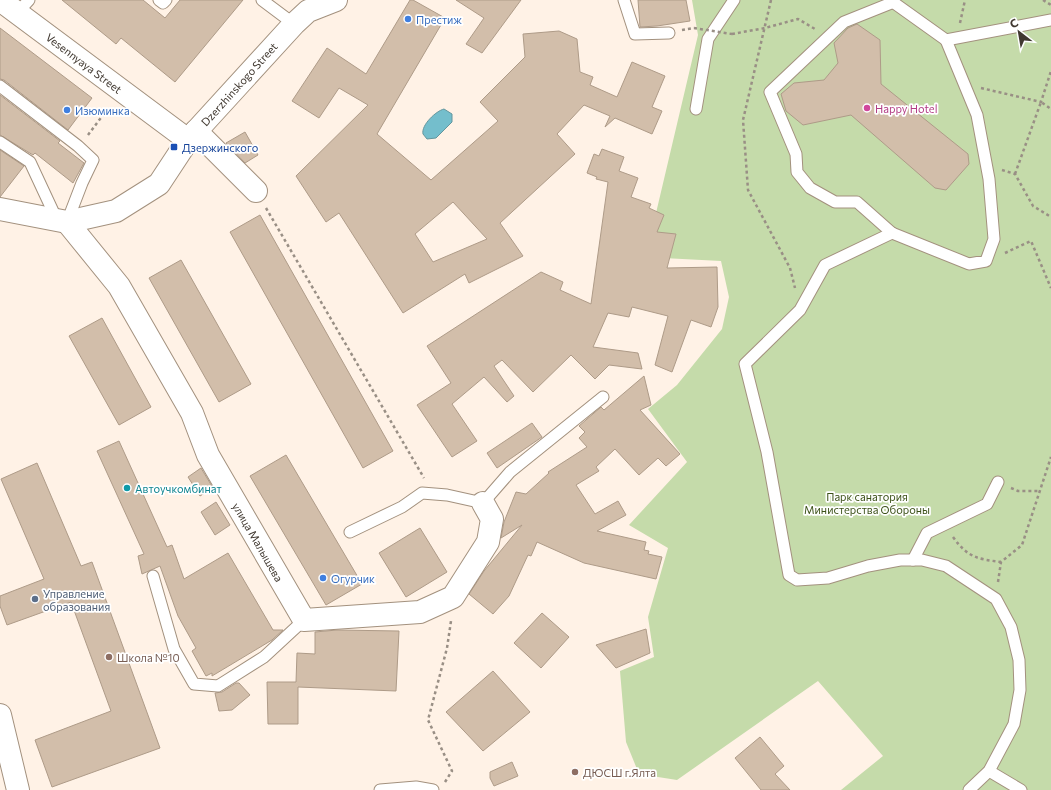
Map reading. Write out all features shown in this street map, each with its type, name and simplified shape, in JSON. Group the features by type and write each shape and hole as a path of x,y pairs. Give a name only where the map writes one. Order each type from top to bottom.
{"street":[{"name":"Vesennyaya Street","path":"0,0 23,7 122,91 192,136 256,190"},
{"name":"Dzerzhinskogo Street","path":"0,209 62,221 116,211 160,184 192,136 294,24 308,12 336,0"},
{"name":"улица Малышева","path":"62,221 119,286 192,413 208,455 304,620"},
{"path":"304,620 420,612 453,597 488,542 492,519 483,503"},
{"path":"0,715 18,790"}],"lane":[{"path":"159,0 163,3 166,0"},
{"path":"262,0 294,24"},
{"path":"624,0 635,34 669,33"},
{"path":"696,109 708,39 734,0"},
{"path":"892,1 946,40 977,115 989,179 994,239 986,261 969,264 892,233 857,202 835,202 810,188 797,172 796,154 770,92 829,36 844,22 892,1"},
{"path":"946,40 1051,20"},
{"path":"0,86 79,147 93,160 62,221"},
{"path":"0,142 30,162 62,221"},
{"path":"892,233 825,265 800,310 745,364 767,452 789,575 797,580 828,578 868,566 900,560 922,560 946,566 996,599 1011,627 1019,660 1020,690 1014,724 989,771 969,790"},
{"path":"350,532 402,507 422,493 483,503 510,472 603,397"},
{"path":"913,560 927,533 987,504 998,482"},
{"path":"154,576 174,649 194,684 218,686 264,657 304,620"},
{"path":"989,771 1021,790"},
{"path":"380,790 416,787 433,790"}],"path":[{"path":"771,0 743,120 748,190 790,268 800,310"},
{"path":"957,37 965,0"},
{"path":"1043,0 1051,5"},
{"path":"694,28 732,34 765,28 798,19 829,36"},
{"path":"1015,174 1051,71"},
{"path":"964,84 1041,102 1051,109"},
{"path":"79,147 122,91"},
{"path":"999,169 1015,174 1033,206 1051,217"},
{"path":"256,190 433,494"},
{"path":"986,261 1031,241 1051,288"},
{"path":"996,599 1001,562 1022,545 1051,457"},
{"path":"998,482 1018,491 1040,491"},
{"path":"944,525 958,544 977,559 1001,562"},
{"path":"445,784 452,770 428,720 447,648 453,597"}],"green space":[{"name":"Парк санатория Министерства Обороны","path":"692,0 1051,0 1051,790 841,790 883,756 818,681 677,780 639,774 626,742 620,671 654,657 648,617 668,548 629,525 687,462 648,409 677,385 722,329 729,297 721,261 663,258 652,230 698,35"}],"water":[{"path":"444,109 452,114 452,122 436,138 427,139 423,134 424,127 433,115"}],"building":[{"path":"62,0 143,0 165,18 180,0 243,0 175,82 121,38 116,44"},
{"path":"410,0 413,0 445,18 377,134 431,180 498,121 480,102 525,57 523,34 559,31 577,39 580,72 593,77 590,85 617,97 632,62 665,76 652,107 662,111 652,134 615,118 605,127 610,116 584,105 557,134 575,154 500,223 523,256 469,283 465,274 403,313 339,213 326,222 296,176 368,105 339,88 319,118 292,101 327,48 366,74","holes":["453,202 487,239 433,262 415,234"]},
{"path":"456,0 521,0 482,53 466,44 484,18"},
{"path":"638,0 686,0 690,21 640,27"},
{"path":"857,24 880,40 881,84 968,154 969,164 946,190 935,188 851,115 803,125 786,111 781,94 794,83 824,80 838,63 834,43 848,28"},
{"path":"0,28 92,98 68,130 4,80 0,79"},
{"path":"0,95 60,141 58,143 84,163 73,183 35,153 33,155 0,135"},
{"path":"245,132 258,155 245,163 226,143"},
{"path":"602,149 624,157 619,171 638,178 631,197 651,204 649,208 664,215 657,232 676,234 667,268 717,267 718,307 711,327 691,320 672,372 655,365 668,316 632,307 629,317 608,313 593,347 638,353 642,369 609,365 595,379 571,355 533,392 502,360 494,366 514,396 507,402 484,377 452,404 477,441 452,457 417,405 451,383 427,346 541,272 563,282 560,290 591,304 608,182 596,179 597,177 587,173 594,154 599,156"},
{"path":"0,150 24,166 0,197"},
{"path":"260,215 393,451 363,468 230,232"},
{"path":"181,260 251,384 219,402 149,278"},
{"path":"102,318 151,407 119,425 69,336"},
{"path":"644,376 651,405 640,410 680,454 666,466 658,458 639,475 615,449 596,467 599,471 576,485 595,514 618,501 626,515 597,531 646,542 644,550 649,551 648,554 662,557 656,579 584,563 537,542 531,556 528,555 509,596 493,614 469,594 484,571 522,525 501,538 504,522 516,492 526,494 549,473 548,472 587,447 579,438 585,432 579,426 601,407 604,410"},
{"path":"532,423 542,437 497,468 487,453"},
{"path":"119,441 167,547 172,545 184,579 228,553 273,630 283,630 272,640 212,676 212,673 206,676 192,651 196,648 178,616 160,566 142,574 138,556 144,554 97,451"},
{"path":"286,455 362,584 326,605 250,476"},
{"name":"Школа №10","path":"37,463 81,566 92,562 160,748 52,787 35,740 111,711 71,602 7,625 0,606 0,596 44,579 1,479"},
{"path":"201,468 213,488 200,496 188,477"},
{"path":"216,502 230,525 215,535 201,512"},
{"path":"420,528 447,572 406,597 379,553"},
{"path":"542,613 569,637 541,668 514,643"},
{"path":"646,629 650,653 616,668 596,645"},
{"path":"337,630 399,631 396,691 298,687 298,724 268,724 267,682 296,682 297,653 315,654 315,632"},
{"path":"493,671 530,712 483,751 446,712"},
{"path":"236,683 239,683 250,695 232,710 219,711 215,693 222,692"},
{"path":"760,737 784,766 775,774 790,790 761,790 735,758"},
{"path":"512,762 518,776 494,786 490,778 490,772"}],"place":[{"name":"Престиж","path":"408,19"},
{"name":"Happy Hotel","path":"867,108"},
{"name":"Изюминка","path":"67,110"},
{"name":"Дзержинского","path":"174,147"},
{"name":"Автоучкомбинат","path":"127,488"},
{"name":"Огурчик","path":"323,578"},
{"name":"Управление образования","path":"35,599"},
{"name":"Школа №10","path":"109,657"},
{"name":"ДЮСШ г.Ялта","path":"575,772"}]}
